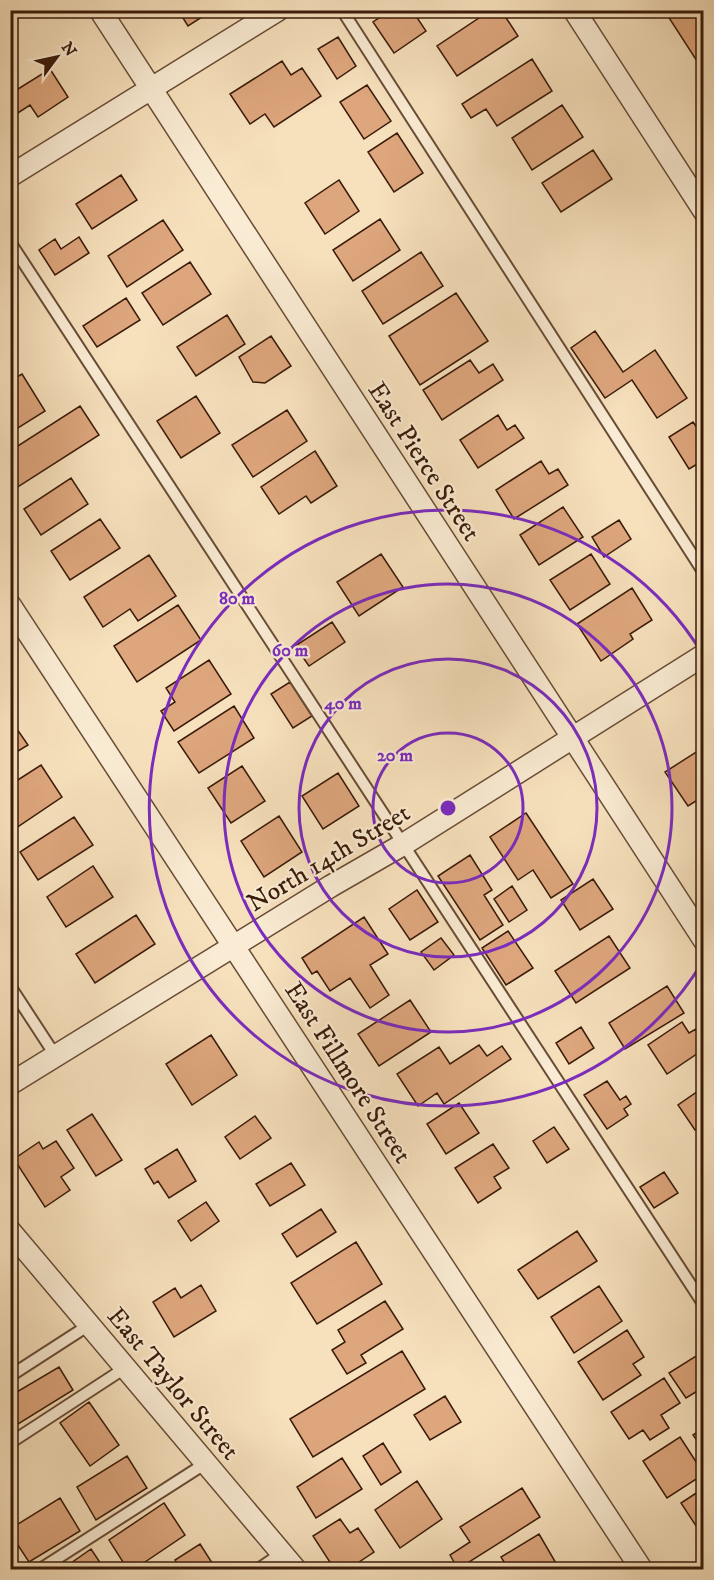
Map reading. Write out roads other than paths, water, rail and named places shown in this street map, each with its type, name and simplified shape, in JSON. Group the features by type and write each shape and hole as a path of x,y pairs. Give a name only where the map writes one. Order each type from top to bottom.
{"street":[{"name":"East Pierce Street","path":"100,10 704,940"},
{"path":"10,176 278,10"},
{"path":"574,10 704,211"},
{"name":"East Fillmore Street","path":"10,605 642,1569"},
{"name":"North 14th Street","path":"10,1084 233,945 404,844 704,656"},
{"name":"East Taylor Street","path":"10,1231 296,1569"}],"lane":[{"path":"342,10 704,573"},
{"path":"10,242 704,1305"},
{"path":"10,986 55,1054"},
{"path":"10,1376 89,1325"},
{"path":"10,1443 125,1368"},
{"path":"39,1569 206,1463"},
{"path":"257,1569 282,1553"}]}
